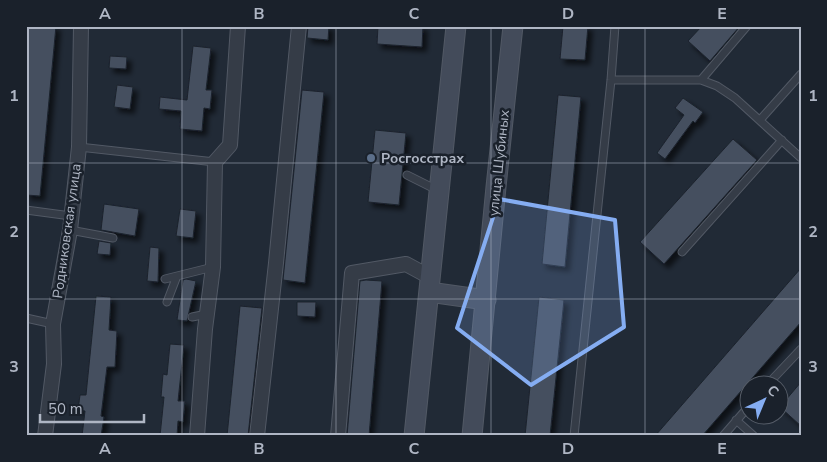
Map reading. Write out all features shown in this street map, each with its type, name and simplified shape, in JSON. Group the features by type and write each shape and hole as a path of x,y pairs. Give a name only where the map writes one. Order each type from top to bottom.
{"main road":[{"path":"414,436 456,26"},
{"name":"улица Шубиных","path":"472,436 513,26"},
{"path":"430,284 486,300"}],"street":[{"name":"Родниковская улица","path":"45,436 54,364 53,324 70,230 79,147 81,26"},
{"path":"197,436 207,314 213,267 215,162 230,145 238,26"},
{"path":"257,436 276,263 298,26"},
{"path":"338,436 352,273 406,264 430,284"}],"lane":[{"path":"574,436 615,26"},
{"path":"701,80 747,26"},
{"path":"760,120 801,74"},
{"path":"611,80 701,80 716,86 735,98 801,158"},
{"path":"682,252 782,140"},
{"path":"79,147 215,162"},
{"path":"407,175 439,192"},
{"path":"26,210 71,216"},
{"path":"70,230 113,238"},
{"path":"165,279 213,267"},
{"path":"167,302 177,276"},
{"path":"192,317 207,314"},
{"path":"26,318 53,324"},
{"path":"777,374 801,349"},
{"path":"723,436 740,416"},
{"path":"736,420 754,436"}],"highlighted area":[{"path":"499,199 615,220 624,327 531,385 457,328"}],"building":[{"path":"27,26 56,26 40,196 26,195"},
{"path":"308,26 329,26 328,40 307,38"},
{"path":"378,26 423,26 422,47 377,44"},
{"path":"563,26 588,26 585,60 560,59"},
{"path":"702,26 740,26 710,61 688,41"},
{"path":"193,46 211,48 206,90 212,90 210,109 204,108 202,131 180,129 181,111 159,109 160,97 187,100"},
{"path":"110,56 127,57 126,69 109,68"},
{"path":"117,85 133,87 130,109 114,107"},
{"path":"302,90 324,92 305,283 283,280"},
{"path":"558,95 581,97 565,267 542,264"},
{"path":"683,98 703,112 695,123 693,121 665,159 657,153 684,115 675,108"},
{"path":"375,130 406,133 399,205 368,202"},
{"path":"733,139 757,160 664,264 640,242"},
{"path":"104,204 139,209 135,236 101,230"},
{"path":"180,209 196,211 193,238 176,236"},
{"path":"99,241 111,243 110,255 97,254"},
{"path":"150,247 159,248 158,282 147,281"},
{"path":"801,268 801,322 756,374 740,374 740,392 702,436 655,436"},
{"path":"183,280 196,281 187,321 177,320"},
{"path":"360,281 382,281 369,436 347,436"},
{"path":"96,296 111,297 109,330 117,331 115,367 107,367 101,416 104,417 101,436 82,436 85,411 78,410 80,395 86,395"},
{"path":"539,297 564,300 550,436 525,436"},
{"path":"297,302 316,302 315,317 297,316"},
{"path":"240,306 262,308 248,436 227,436"},
{"path":"170,344 184,345 178,401 185,401 183,422 178,421 177,436 160,436 164,397 161,397 163,374 167,375"},
{"path":"801,382 801,426 790,416 790,395"}],"place":[{"name":"Росгосстрах","path":"371,158"}]}
